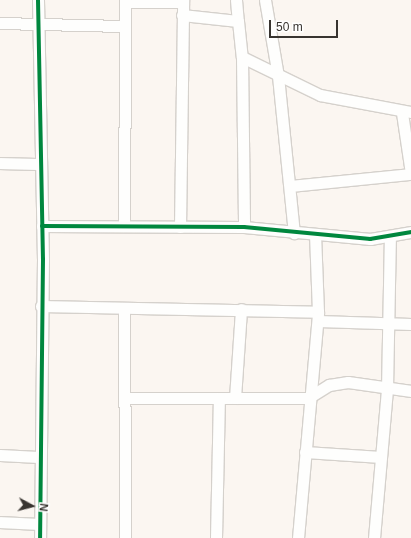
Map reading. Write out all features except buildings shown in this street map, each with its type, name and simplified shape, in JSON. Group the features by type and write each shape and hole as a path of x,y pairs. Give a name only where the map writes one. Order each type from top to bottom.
{"street":[{"path":"38,0 42,226 38,457 40,538"},
{"path":"236,0 242,57 244,227"},
{"path":"265,0 278,76 294,233"},
{"path":"124,226 123,26 125,1 183,1 180,227"},
{"path":"182,15 238,21"},
{"path":"0,23 123,26"},
{"path":"242,57 278,76 320,95 406,112 411,173 290,186"},
{"path":"0,163 41,164"},
{"path":"42,226 244,227 294,233 370,239 411,232"},
{"path":"298,538 308,398 318,316 315,235"},
{"path":"374,538 387,389 387,323 390,236"},
{"path":"41,306 124,310 241,309 411,324"},
{"path":"235,398 241,309"},
{"path":"124,310 125,398 122,440 125,538"},
{"path":"125,398 308,398 329,385 348,382 387,389 411,391"},
{"path":"216,538 219,398"},
{"path":"305,452 381,457"},
{"path":"0,455 38,457"},
{"path":"0,522 39,524"}],"cycle path":[{"path":"38,0 43,259 40,538"},
{"path":"42,226 244,227 370,239 411,232"}]}
